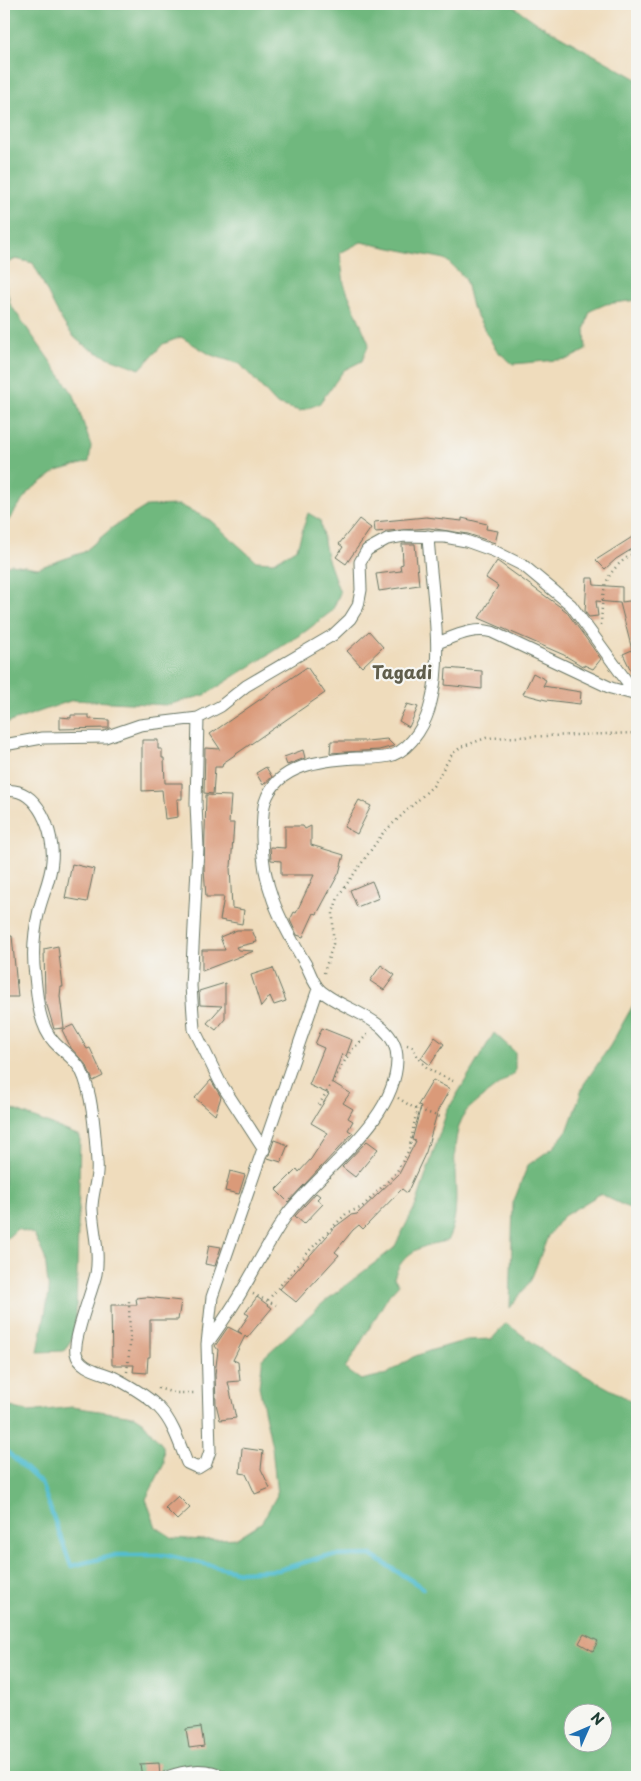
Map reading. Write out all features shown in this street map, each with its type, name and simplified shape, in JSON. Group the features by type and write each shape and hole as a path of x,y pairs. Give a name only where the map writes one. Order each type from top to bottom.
{"street":[{"path":"4,745 42,738 105,737 140,725 198,718 221,706 246,686 333,635 350,619 358,606 360,562 367,550 376,543 404,536 428,536 466,541 494,551 524,566 571,605 636,694"},
{"path":"207,1344 242,1291 275,1232 290,1211 357,1143 390,1092 397,1060 395,1045 378,1024 318,989 291,940 269,892 262,861 264,803 278,779 288,773 331,759 392,755 406,747 422,726 431,702 437,643 428,536"},
{"path":"437,643 473,630 492,632 611,688 636,694"},
{"path":"198,718 196,804 198,848 191,986 194,1029 206,1056 229,1097 264,1150"},
{"path":"4,791 12,790 23,793 35,803 44,818 52,844 52,861 48,884 39,909 35,930 34,976 47,1032 76,1064 86,1081 94,1133 98,1165 92,1207 98,1255 96,1274 78,1338 76,1353 81,1362 117,1379 159,1408 178,1437 186,1463 198,1468 206,1463 210,1451 207,1344 212,1297 235,1224 264,1150 318,989"},
{"path":"167,1777 192,1770 206,1771 224,1777"}],"path":[{"path":"600,644 604,583 610,571 637,551"},
{"path":"318,989 333,944 333,912 339,895 382,833 433,786 452,754 460,747 486,738 637,733"},
{"path":"319,1105 350,1052 378,1024"},
{"path":"395,1045 403,1044 413,1047 419,1062 434,1073 453,1081"},
{"path":"390,1092 405,1104 440,1117"},
{"path":"268,1300 310,1250 348,1212 361,1208 396,1173 408,1150 417,1109"},
{"path":"242,1291 268,1300 276,1305"},
{"path":"129,1301 129,1375"},
{"path":"156,1388 174,1393 207,1393"}],"green space":[{"path":"4,4 510,4 537,23 637,79 637,300 606,304 590,311 585,328 586,350 568,359 513,364 496,350 472,307 465,278 445,259 361,242 340,253 344,284 369,344 362,361 344,370 319,404 300,411 277,404 240,364 211,355 181,337 163,344 140,369 96,352 81,343 68,329 33,263 16,259 4,265"},
{"path":"4,277 10,304 74,395 91,446 89,462 57,471 29,491 4,527"},
{"path":"180,505 210,520 256,561 274,562 297,548 308,513 320,520 327,557 340,593 332,611 306,631 205,695 167,705 73,700 4,724 4,567 11,564 38,568 84,552 113,527 147,506"},
{"path":"637,998 637,1212 600,1194 562,1217 548,1236 531,1280 510,1308 513,1203 528,1165 554,1147 568,1129 584,1084 610,1046"},
{"path":"494,1033 515,1052 515,1072 468,1110 458,1128 455,1144 455,1210 453,1226 447,1241 414,1251 402,1262 394,1278 399,1284 389,1295 345,1369 361,1380 387,1374 413,1357 429,1351 467,1340 492,1339 506,1323 555,1359 637,1404 637,1777 4,1777 4,1405 29,1412 72,1407 134,1416 143,1422 163,1446 164,1464 146,1499 156,1527 173,1538 202,1540 237,1538 262,1522 277,1495 272,1447 259,1386 263,1358 324,1302 394,1248 416,1205 447,1111"},
{"path":"4,1106 80,1136 76,1315 73,1337 64,1351 38,1352 49,1293 45,1258 34,1234 17,1229 4,1241"}],"building":[{"path":"426,517 462,521 462,518 487,524 486,529 498,531 495,543 468,534 429,528 375,532 374,522"},
{"path":"359,519 371,528 346,564 336,557 343,547 339,544"},
{"path":"637,534 637,546 616,559 605,569 596,560"},
{"path":"402,544 415,544 419,585 379,591 376,574 401,571 400,565 403,564"},
{"path":"497,561 566,611 601,659 593,669 584,665 584,667 564,655 479,618 498,586 486,578"},
{"path":"587,578 593,578 594,585 622,587 622,602 636,600 637,683 623,654 632,650 620,603 596,601 598,616 589,617 585,612"},
{"path":"369,631 383,647 362,667 347,651"},
{"path":"307,667 325,693 223,763 222,767 215,767 213,794 204,793 205,748 220,749 210,734"},
{"path":"446,668 482,671 482,689 445,685"},
{"path":"533,673 546,680 543,686 581,692 580,704 546,700 523,694"},
{"path":"407,704 418,707 409,727 399,721"},
{"path":"71,715 89,715 89,719 109,720 109,728 60,729 60,717 71,718"},
{"path":"387,739 394,746 379,750 330,753 331,741"},
{"path":"142,740 158,740 158,749 162,749 162,758 164,758 165,783 182,783 182,799 177,799 178,817 165,819 162,790 142,791"},
{"path":"303,750 305,758 287,765 284,757"},
{"path":"266,767 272,777 263,785 256,773"},
{"path":"206,795 231,796 229,823 234,823 230,867 232,908 244,910 242,924 220,920 224,897 206,897 204,869"},
{"path":"359,800 371,806 357,834 344,827"},
{"path":"285,826 303,826 305,829 311,826 311,845 344,855 339,873 317,914 314,913 303,937 297,935 290,920 294,912 296,913 314,875 281,875 281,861 271,860 270,847 285,848"},
{"path":"72,864 94,869 87,902 65,898"},
{"path":"372,881 379,898 357,907 350,890"},
{"path":"237,930 252,930 257,942 236,947 238,950 254,951 202,971 202,950 225,950 220,937"},
{"path":"4,936 12,936 18,997 4,997"},
{"path":"58,946 63,987 61,987 60,996 64,1028 54,1029 45,999 44,949"},
{"path":"381,965 395,975 384,990 370,981"},
{"path":"273,968 286,1001 274,1005 270,996 261,1007 251,975"},
{"path":"225,983 225,1019 216,1030 207,1023 222,1006 200,1005 199,991"},
{"path":"73,1025 87,1049 90,1048 103,1076 93,1081 87,1066 71,1048 62,1030"},
{"path":"322,1028 352,1040 346,1056 342,1054 332,1082 350,1093 343,1103 353,1109 348,1118 353,1121 348,1130 353,1133 288,1202 276,1190 297,1169 299,1172 311,1159 328,1133 311,1123 329,1094 309,1085 324,1048 315,1044"},
{"path":"435,1037 444,1044 430,1065 421,1058"},
{"path":"211,1080 221,1097 215,1115 195,1098"},
{"path":"433,1080 450,1089 438,1110 426,1152 407,1193 402,1189 363,1229 359,1225 353,1230 335,1252 339,1255 296,1302 280,1289 335,1227 351,1215 357,1214 399,1174 416,1141 412,1140 421,1106 418,1105"},
{"path":"274,1140 288,1145 281,1162 268,1158"},
{"path":"367,1141 378,1149 355,1177 342,1167"},
{"path":"230,1171 245,1175 239,1194 225,1191"},
{"path":"316,1193 320,1196 317,1199 323,1204 304,1224 295,1216"},
{"path":"209,1245 221,1247 215,1266 205,1264"},
{"path":"146,1297 181,1301 178,1320 150,1320 150,1357 148,1357 147,1373 133,1372 134,1365 112,1365 111,1305 137,1305 136,1298"},
{"path":"257,1297 272,1308 247,1338 245,1336 233,1360 238,1362 240,1381 228,1382 236,1418 220,1420 216,1404 215,1374 218,1350 215,1346 228,1327 242,1334 238,1331 249,1315 245,1313"},
{"path":"242,1448 263,1451 261,1469 270,1488 255,1494 246,1474 240,1473"},
{"path":"178,1496 190,1508 177,1520 165,1508"},
{"path":"584,1634 598,1641 593,1651 579,1643"},
{"path":"201,1727 204,1746 189,1748 186,1729"},
{"path":"159,1763 160,1777 142,1777 140,1764"}],"waterway":[{"path":"4,1449 41,1483 71,1566 116,1555 165,1555 240,1572 279,1570 325,1556 371,1555 423,1588"}],"district":[{"name":"Tagadi","path":"402,671"}]}
